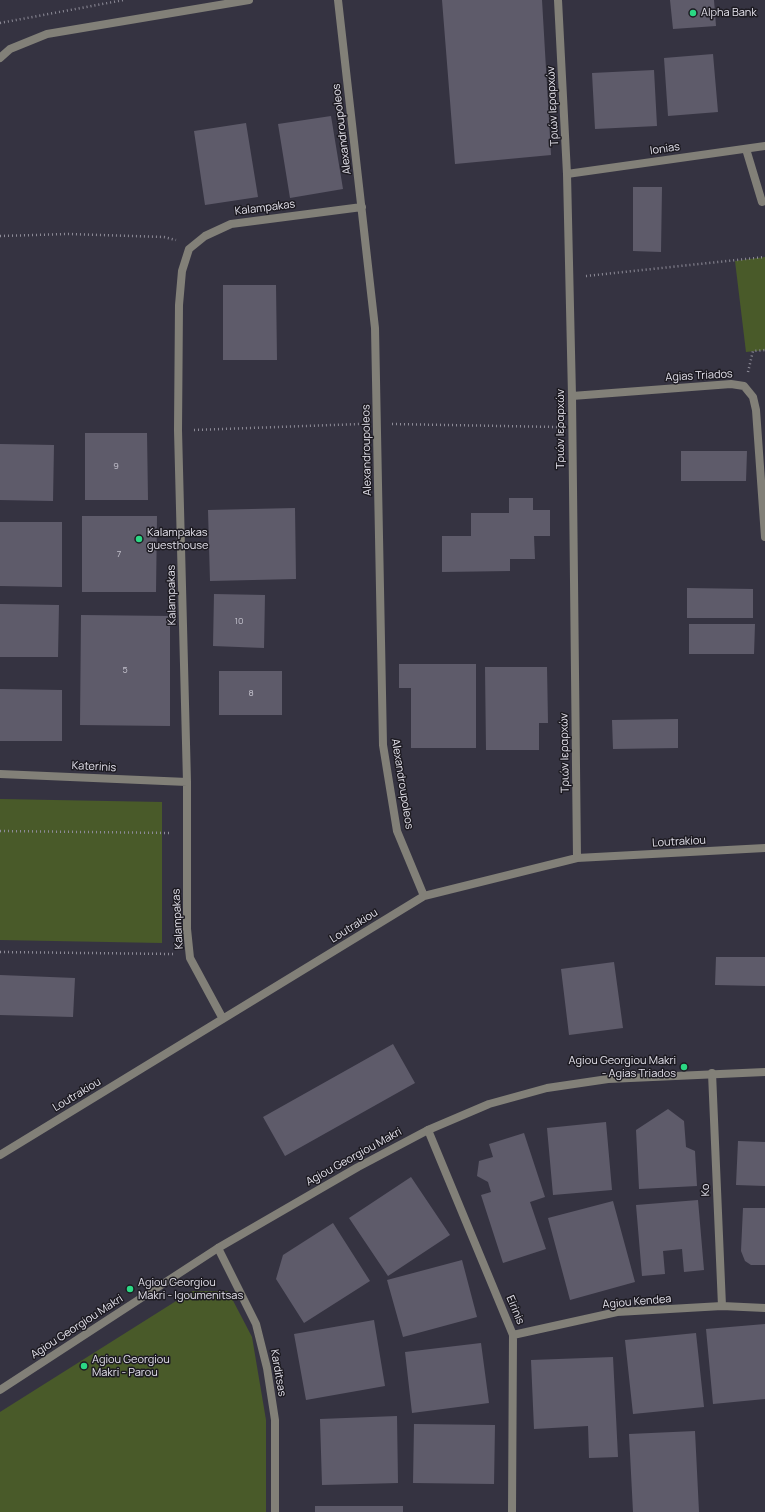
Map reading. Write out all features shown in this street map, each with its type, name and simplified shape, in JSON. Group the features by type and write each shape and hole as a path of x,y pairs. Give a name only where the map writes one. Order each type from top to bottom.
{"street":[{"path":"0,58 10,48 47,34 248,0"},
{"name":"Alexandroupoleos","path":"338,0 375,328 383,745 397,831 424,896"},
{"name":"Τριών Ιεραρχών","path":"558,0 567,174 570,278 577,858"},
{"name":"Ionias","path":"567,174 765,146"},
{"path":"746,149 762,202"},
{"name":"Kalampakas","path":"223,1019 200,979 190,954 187,929 187,782 178,430 179,305 182,271 190,249 205,236 231,224 362,207"},
{"name":"Agias Triados","path":"572,396 731,384 744,386 752,397 756,410 765,537"},
{"name":"Katerinis","path":"0,774 187,782"},
{"name":"Loutrakiou","path":"0,1155 424,896 577,858 765,848"},
{"name":"Agiou Georgiou Makri","path":"0,1390 218,1248 358,1167 428,1130 489,1104 547,1088 608,1079 712,1073 765,1072"},
{"name":"Ko","path":"712,1073 722,1306"},
{"name":"Eirinis","path":"428,1130 513,1335 512,1512"},
{"name":"Karditsas","path":"218,1248 256,1324 268,1368 275,1420 275,1512"},
{"name":"Agiou Kendea","path":"513,1335 617,1312 722,1306 765,1308"}],"path":[{"path":"0,23 124,0"},
{"path":"0,236 68,234 164,237 196,244"},
{"path":"570,278 765,257"},
{"path":"744,386 752,351 765,350"},
{"path":"0,831 187,834"},
{"path":"0,952 190,954"}],"green space":[{"path":"765,257 765,350 746,352 735,261"},
{"path":"0,799 162,802 162,943 0,940"},
{"path":"192,1291 228,1291 252,1337 266,1420 266,1512 0,1512 0,1412"}],"building":[{"path":"442,0 542,0 551,155 455,164"},
{"name":"Alpha Bank","path":"670,0 714,0 716,26 673,29"},
{"path":"713,54 718,112 668,116 664,58"},
{"path":"654,70 657,126 595,129 592,73"},
{"path":"331,116 343,189 290,198 278,124"},
{"path":"246,123 258,197 205,205 194,131"},
{"path":"633,187 662,187 661,252 633,251"},
{"path":"223,285 276,285 277,360 223,360"},
{"path":"85,433 147,433 148,500 85,500"},
{"path":"0,444 54,445 53,501 0,500"},
{"path":"681,451 747,451 746,481 681,481"},
{"path":"509,498 533,498 533,510 550,510 550,536 534,536 535,559 510,559 510,571 442,572 442,536 471,536 471,513 509,513"},
{"path":"295,508 296,579 210,581 208,510"},
{"path":"82,516 157,516 156,592 82,592"},
{"path":"0,522 62,522 62,587 0,586"},
{"path":"687,588 753,589 753,618 687,618"},
{"path":"214,594 265,595 264,648 213,646"},
{"path":"0,604 59,605 58,657 0,657"},
{"path":"81,615 170,616 170,726 80,725"},
{"path":"689,624 755,624 754,654 689,654"},
{"path":"399,664 476,664 476,748 411,748 411,688 399,688"},
{"path":"485,667 547,667 548,723 539,723 539,750 486,750"},
{"path":"219,671 282,671 282,715 219,715"},
{"path":"0,689 62,690 62,741 0,741"},
{"path":"678,719 678,748 613,749 612,720"},
{"path":"716,957 765,957 765,986 715,985"},
{"path":"614,962 623,1028 569,1035 561,969"},
{"path":"0,975 75,978 73,1017 0,1015"},
{"path":"393,1044 415,1083 285,1156 263,1117"},
{"path":"668,1109 684,1121 686,1147 695,1151 697,1186 639,1189 636,1130"},
{"path":"606,1122 612,1190 553,1195 547,1128"},
{"path":"524,1133 545,1197 530,1202 546,1249 503,1263 481,1195 491,1192 488,1182 477,1176 479,1161 493,1157 489,1144"},
{"path":"738,1141 765,1142 765,1186 736,1185"},
{"path":"411,1177 450,1235 388,1276 349,1218"},
{"path":"698,1200 704,1270 684,1272 682,1249 663,1251 665,1274 642,1276 636,1205"},
{"path":"613,1201 635,1282 570,1300 548,1218"},
{"path":"743,1208 765,1208 765,1265 751,1265 745,1261 741,1251"},
{"path":"333,1223 370,1281 304,1323 276,1279 283,1255"},
{"path":"462,1260 477,1317 403,1337 387,1280"},
{"path":"374,1320 385,1386 306,1400 294,1334"},
{"path":"765,1324 765,1399 713,1404 706,1329"},
{"path":"696,1333 704,1407 633,1414 625,1340"},
{"path":"481,1343 489,1403 412,1413 405,1352"},
{"path":"613,1357 618,1457 589,1458 588,1426 534,1429 531,1360"},
{"path":"397,1416 398,1483 322,1485 320,1419"},
{"path":"414,1424 495,1425 494,1484 413,1483"},
{"path":"695,1431 699,1512 633,1512 629,1434"},
{"path":"315,1506 403,1506 403,1512 315,1512"}],"place":[{"name":"Alpha Bank","path":"693,13"},
{"name":"Kalampakas guesthouse","path":"139,539"},
{"name":"Agiou Georgiou Makri - Agias Triados","path":"684,1067"},
{"name":"Agiou Georgiou Makri - Igoumenitsas","path":"130,1289"},
{"name":"Agiou Georgiou Makri - Parou","path":"84,1366"}]}
